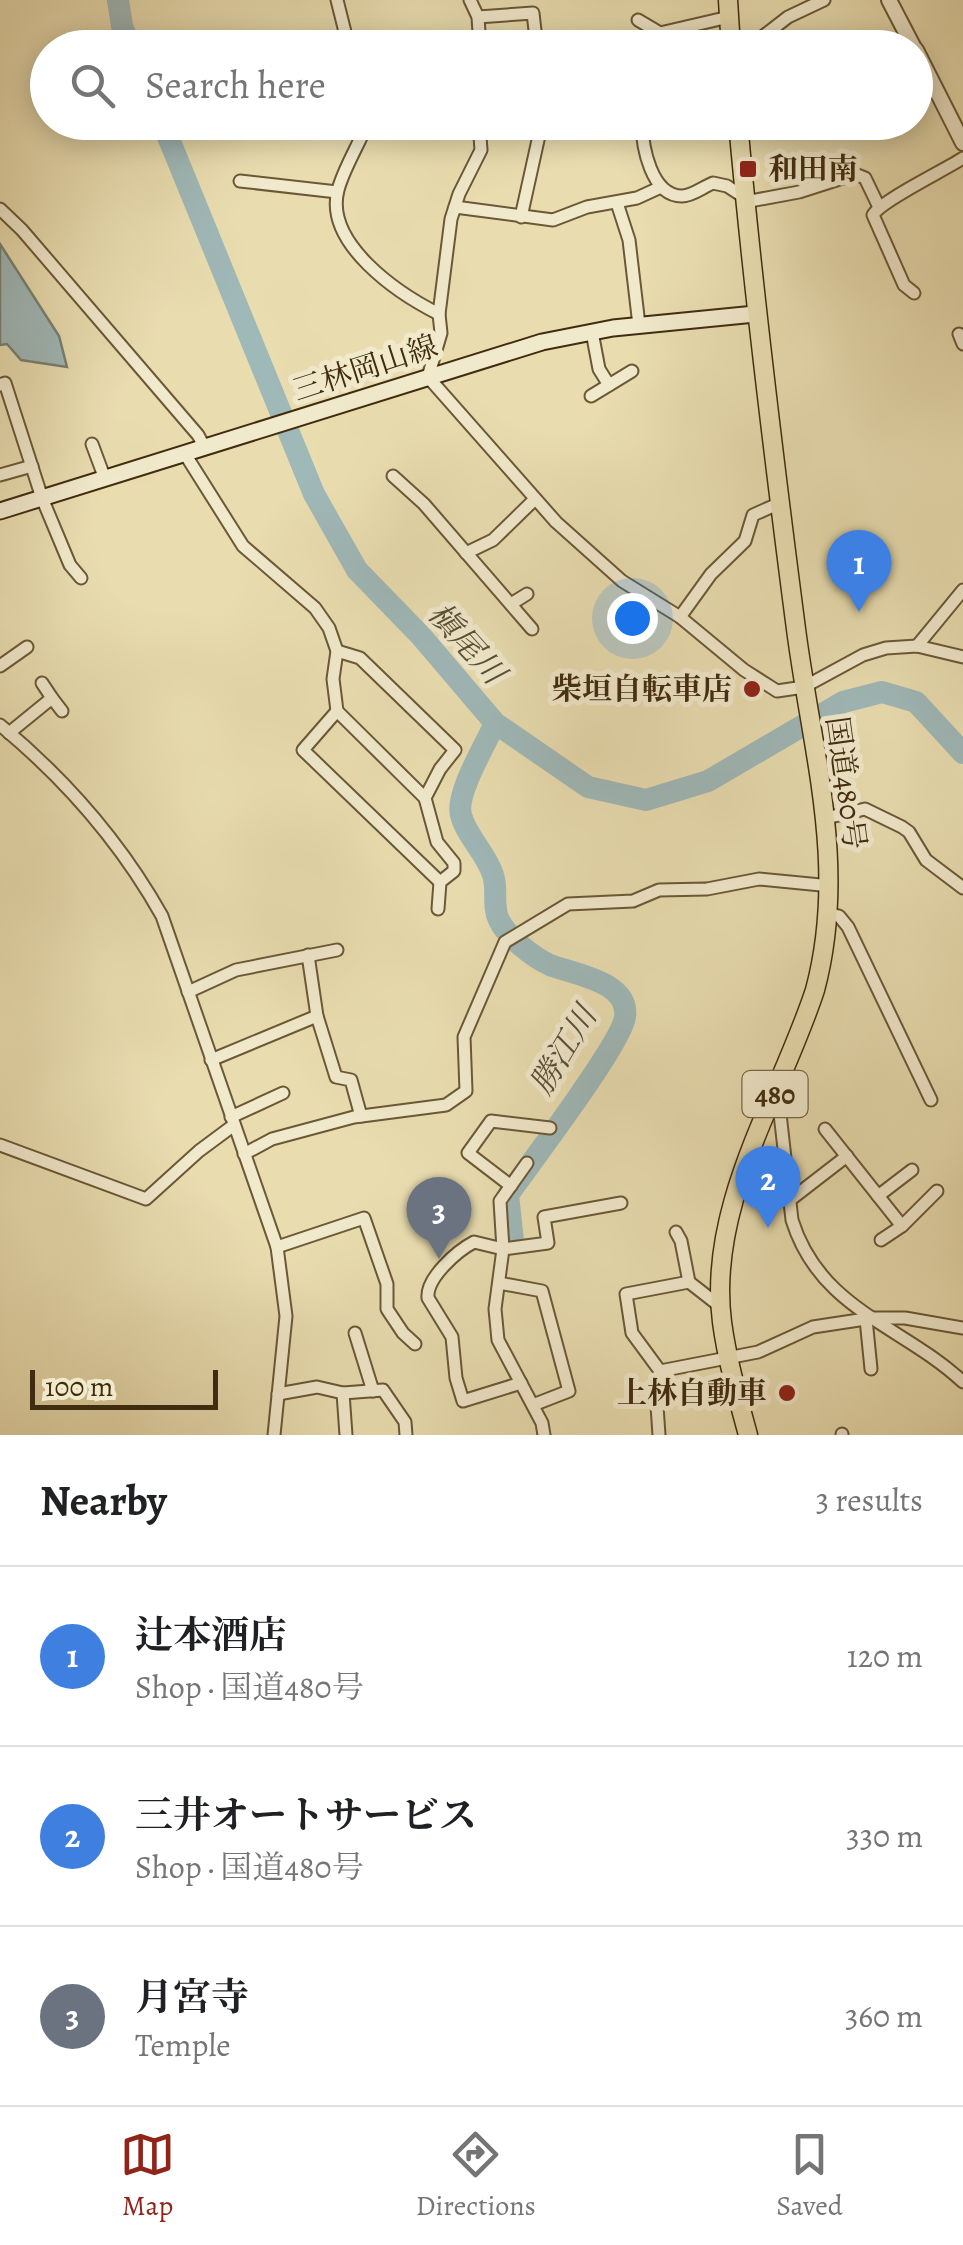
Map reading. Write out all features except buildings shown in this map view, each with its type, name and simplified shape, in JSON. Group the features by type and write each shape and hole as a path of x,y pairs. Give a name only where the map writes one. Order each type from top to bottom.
{"highway":[{"name":"国道480号","path":"740,140 755,314 826,818 831,886 830,914 815,990 740,1180 728,1231 721,1307 748,1435"}],"main road":[{"name":"三林岡山線","path":"0,512 542,342 639,325 755,314"}],"street":[{"path":"337,0 344,30"},
{"path":"470,0 479,30"},
{"path":"771,30 788,17 824,0"},
{"path":"889,0 905,30"},
{"path":"668,30 728,9"},
{"path":"478,17 533,13 535,30"},
{"path":"638,20 655,30"},
{"path":"933,82 962,136"},
{"path":"360,140 336,192 340,228 367,263 406,297 439,314"},
{"path":"480,140 481,150 455,207 439,314 441,333 428,376 534,500 622,581 680,617 744,670 777,691 806,695 863,654 886,648 917,646 963,657"},
{"path":"520,217 538,140"},
{"path":"646,140 654,177 661,187 677,196 687,196 712,183 727,186 745,199 799,192 856,174 865,178 878,205"},
{"path":"914,293 904,284 874,215 878,205 930,180 963,158"},
{"path":"240,181 336,192"},
{"path":"455,207 553,220 661,187"},
{"path":"617,203 629,240 639,325"},
{"path":"0,209 141,367 205,448"},
{"path":"592,332 598,369 609,385"},
{"path":"591,396 632,371"},
{"path":"0,385 5,383 42,498 73,574"},
{"path":"92,444 105,478"},
{"path":"184,454 243,546 315,608 330,628 336,651 332,679 337,711 426,798 437,842 454,863 454,871 440,882 438,909"},
{"path":"0,474 32,466"},
{"path":"392,476 399,490 466,553 532,629"},
{"path":"466,553 494,540 534,500"},
{"path":"680,617 711,574 745,541 754,515 780,503"},
{"path":"917,646 963,590"},
{"path":"511,604 527,594"},
{"path":"0,666 27,647"},
{"path":"336,651 360,658 455,750 440,769 426,798"},
{"path":"42,683 62,711"},
{"path":"52,698 4,729 42,760 73,793 145,885 162,916 276,1247 286,1316 274,1435"},
{"path":"337,711 303,750 440,882"},
{"path":"826,818 866,809 902,827 926,860 963,888"},
{"path":"244,1154 284,1135 361,1116 446,1105 466,1091 464,1037 505,942 568,904 632,900 658,890 706,888 759,879 831,886"},
{"path":"830,914 839,916 848,927 931,1100"},
{"path":"188,992 236,970 338,950"},
{"path":"308,955 317,1016 336,1077 351,1080 361,1116"},
{"path":"210,1060 317,1016"},
{"path":"777,1087 797,1236 828,1285 869,1319 963,1382"},
{"path":"0,1144 146,1199 232,1121 283,1093"},
{"path":"510,1186 468,1153 491,1121 550,1128"},
{"path":"826,1129 902,1226"},
{"path":"790,1200 847,1156"},
{"path":"527,1164 500,1200 503,1250 495,1309 498,1340 542,1423 544,1435"},
{"path":"878,1196 912,1170"},
{"path":"881,1240 902,1226 937,1191"},
{"path":"521,1383 463,1401 456,1378 452,1336 428,1298 431,1281 465,1246 474,1242 503,1250 548,1243 544,1217 621,1203"},
{"path":"276,1247 364,1218 386,1284 387,1308 415,1344"},
{"path":"676,1232 682,1241 689,1282 721,1307"},
{"path":"498,1282 542,1291 568,1392 533,1405"},
{"path":"659,1435 656,1392 660,1371 632,1333 626,1294 689,1282"},
{"path":"660,1371 758,1352 802,1330 869,1319 905,1318 963,1328"},
{"path":"869,1319 871,1368"},
{"path":"355,1333 373,1390"},
{"path":"278,1394 317,1387 342,1393 383,1390 405,1422 406,1435"},
{"path":"342,1393 346,1435"}],"water":[{"path":"0,244 59,336 67,367 21,360 7,344 0,345"}],"waterway":[{"name":"槇尾川","path":"118,0 124,30"},
{"name":"槇尾川","path":"169,140 314,494 357,570 421,636 495,723 588,787 646,800 708,781 843,702 882,692 916,702 963,753"},
{"name":"勝江川","path":"495,723 460,806 464,823 493,875 499,920 514,939 544,962 609,987 624,1005 625,1017 592,1077 508,1195 513,1241"}],"place":[{"name":"和田南","path":"748,169"},
{"name":"辻本酒店","path":"859,612"},
{"name":"柴垣自転車店","path":"752,689"},
{"name":"三井オートサービス","path":"768,1228"},
{"name":"月宮寺","path":"439,1259"},
{"name":"上林自動車","path":"787,1393"}]}
